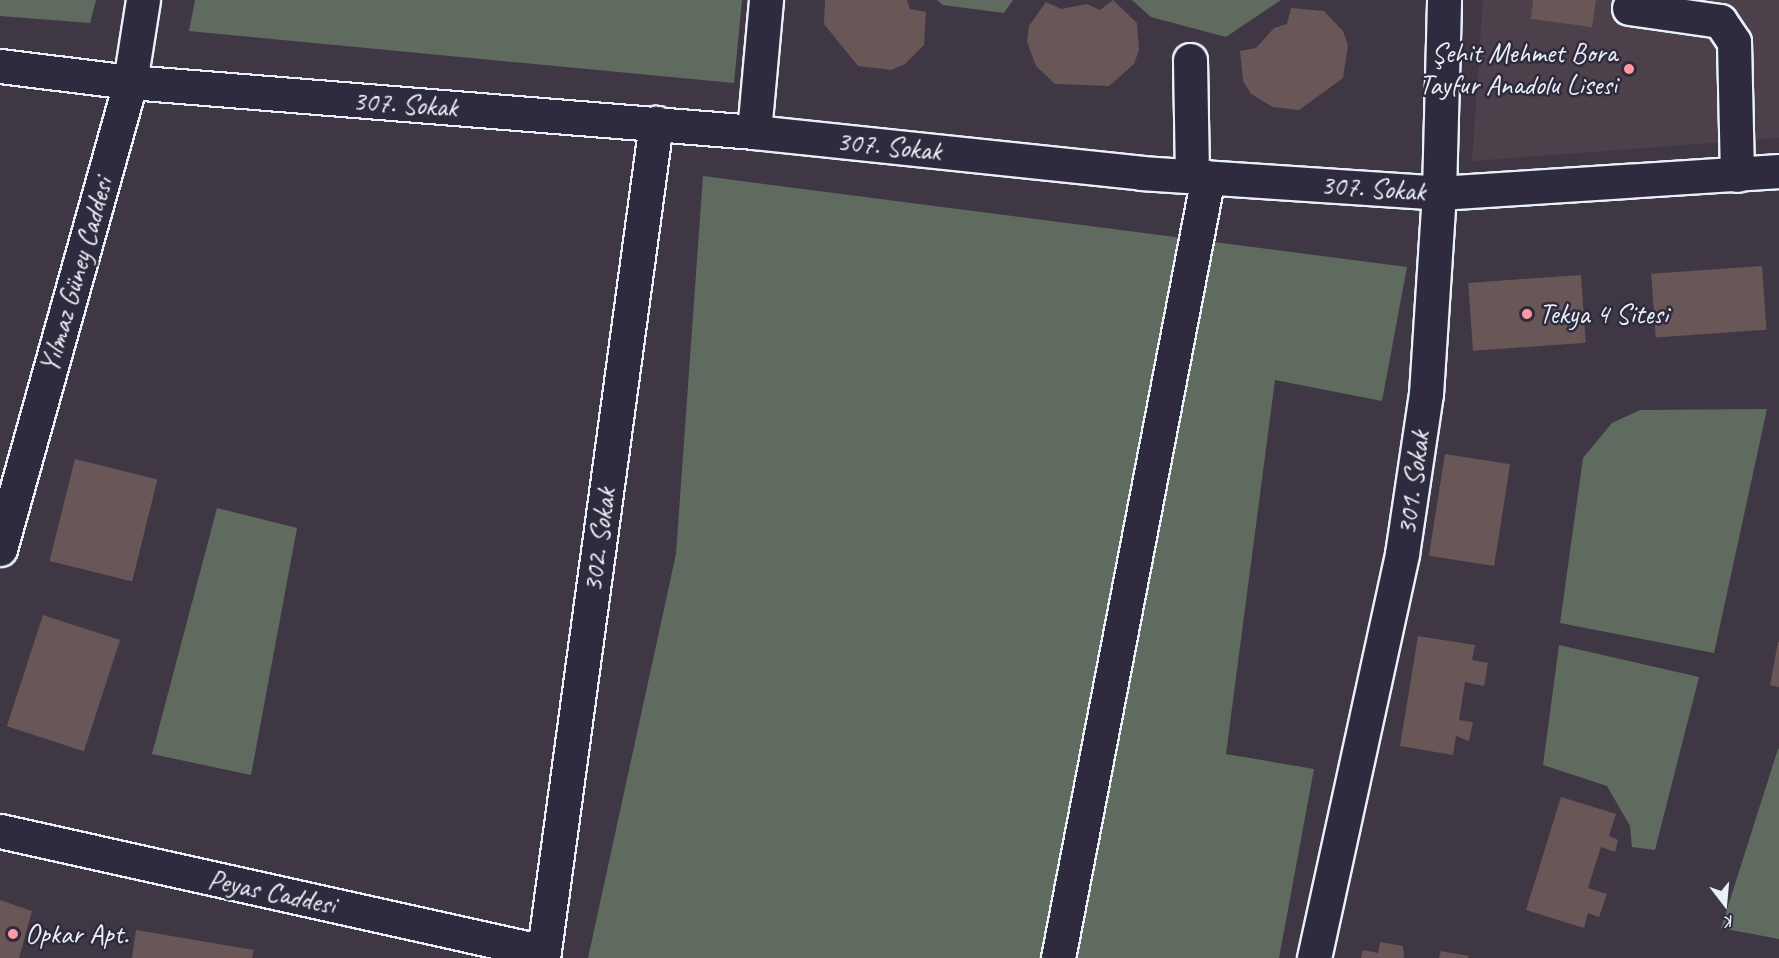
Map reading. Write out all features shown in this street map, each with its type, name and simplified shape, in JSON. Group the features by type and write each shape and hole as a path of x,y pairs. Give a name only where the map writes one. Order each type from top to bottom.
{"street":[{"name":"Yılmaz Güney Caddesi","path":"0,549 130,82 143,0"},
{"path":"754,132 766,0"},
{"name":"301. Sokak","path":"1314,958 1402,554 1426,394 1439,193 1444,0"},
{"path":"1629,8 1720,21 1734,42 1737,174"},
{"path":"1058,958 1200,177 1190,60"},
{"name":"307. Sokak","path":"0,66 130,82 656,123 1200,177 1439,193 1779,171"},
{"name":"302. Sokak","path":"543,955 656,123"},
{"name":"Peyas Caddesi","path":"0,831 543,955"}],"shaded area":[{"name":"Şehit Mehmet Bora Tayfur Anadolu Lisesi","path":"1483,0 1779,0 1779,138 1472,161"}],"green space":[{"path":"0,0 96,0 90,23 0,16"},
{"path":"195,0 742,0 734,83 189,31"},
{"path":"937,0 1013,0 1004,13 943,5"},
{"path":"1132,0 1281,0 1226,37 1151,17"},
{"path":"703,176 1407,267 1382,401 1275,380 1226,754 1314,769 1279,958 588,958 676,554"},
{"path":"1767,409 1714,653 1560,623 1583,458 1612,423 1640,410"},
{"path":"217,508 297,528 251,775 152,754"},
{"path":"1559,645 1699,677 1655,850 1632,847 1630,826 1607,786 1543,765"},
{"path":"1779,749 1779,939 1721,928"}],"building":[{"path":"825,0 907,0 910,9 926,12 924,45 905,64 891,70 858,66 824,24"},
{"path":"1113,0 1137,23 1139,50 1134,64 1109,86 1055,84 1036,66 1027,42 1029,26 1046,2 1061,9 1087,4 1100,10"},
{"path":"1533,0 1596,0 1592,27 1531,19"},
{"path":"1291,8 1324,11 1343,31 1348,45 1343,78 1299,110 1273,107 1251,94 1243,81 1240,51 1256,48 1274,28 1287,24"},
{"path":"1762,266 1766,330 1656,338 1651,274"},
{"name":"Tekya 4 Sitesi","path":"1581,275 1586,343 1473,351 1468,283"},
{"path":"1445,454 1510,464 1494,566 1429,556"},
{"path":"75,459 157,480 132,581 50,561"},
{"path":"43,615 120,640 84,751 7,726"},
{"path":"1418,636 1475,645 1472,660 1488,663 1484,686 1465,682 1459,720 1473,722 1469,741 1456,736 1453,755 1400,746"},
{"path":"1779,642 1779,687 1770,685"},
{"path":"1561,797 1616,814 1609,836 1618,840 1615,852 1601,847 1588,888 1607,894 1599,917 1588,913 1584,928 1526,910"},
{"name":"Opkar Apt.","path":"0,900 32,911 19,958 0,958"},
{"path":"136,930 254,950 252,958 132,958"},
{"path":"1380,942 1403,946 1404,958 1361,958 1363,950 1378,953"},
{"path":"1441,951 1469,956 1468,958 1439,958"}],"place":[{"name":"Şehit Mehmet Bora Tayfur Anadolu Lisesi","path":"1629,69"},
{"name":"Tekya 4 Sitesi","path":"1527,314"},
{"name":"Opkar Apt.","path":"13,934"}]}
